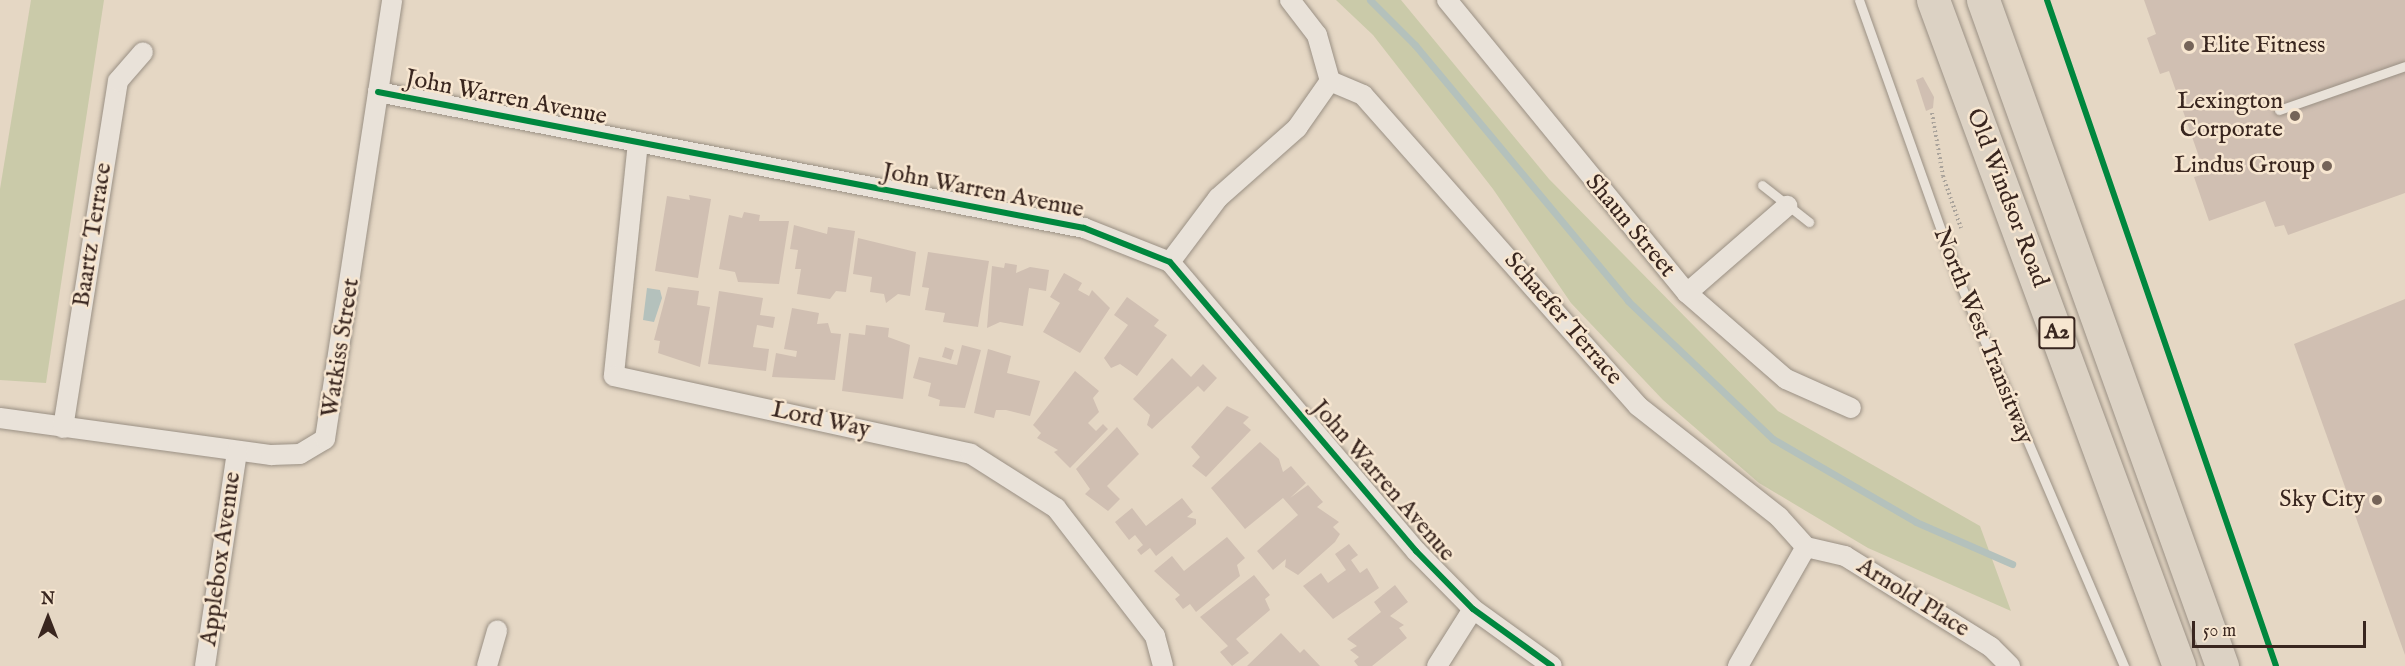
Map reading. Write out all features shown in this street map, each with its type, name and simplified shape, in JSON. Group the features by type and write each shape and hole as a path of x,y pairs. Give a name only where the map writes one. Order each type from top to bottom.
{"highway":[{"name":"Old Windsor Road","path":"1933,0 2179,666"},
{"name":"Old Windsor Road","path":"1983,0 2222,666"}],"street":[{"name":"Watkiss Street","path":"0,418 237,453 300,454 325,439 393,0"},
{"path":"1170,262 1218,198 1297,128 1330,81 1317,35 1290,0"},
{"name":"Shaun Street","path":"1454,2 1687,293 1786,380 1851,408"},
{"name":"Baartz Terrace","path":"63,428 118,81 143,52"},
{"name":"Schaefer Terrace","path":"1330,81 1363,95 1638,406 1779,517 1806,547"},
{"name":"John Warren Avenue","path":"378,92 1084,228 1170,262 1473,609 1552,666"},
{"name":"Lord Way","path":"638,142 614,376 971,454 1056,508 1155,636 1163,666"},
{"path":"1687,293 1786,206"},
{"name":"Applebox Avenue","path":"205,666 237,453"},
{"path":"1738,666 1806,547"},
{"name":"Arnold Place","path":"1806,547 1845,556 1991,647 2010,666"},
{"path":"1437,666 1473,609"},
{"path":"487,666 497,630"}],"lane":[{"name":"North West Transitway","path":"1859,0 1959,281 2124,666"},
{"path":"2279,110 2405,66"},
{"path":"1762,185 1809,222"}],"path":[{"path":"1932,113 1943,176 1962,228"}],"green space":[{"path":"31,0 104,0 46,383 0,380 0,189"},
{"path":"1336,0 1401,0 1549,179 1778,411 1980,526 2011,611 1868,548 1759,483 1663,400 1571,303 1493,189 1373,35"}],"shaded area":[{"path":"647,288 660,290 662,298 654,322 643,320"}],"building":[{"name":"Lexington Corporate","path":"2144,0 2405,0 2405,193 2288,235 2284,225 2275,227 2265,201 2209,221 2194,177 2205,174 2169,71 2160,74 2147,38 2156,34"},
{"path":"1923,77 1934,97 1933,108 1926,111 1916,80"},
{"path":"689,195 711,199 698,278 655,271 667,196 690,200"},
{"path":"744,212 760,215 759,221 789,221 779,284 738,282 735,272 719,269 729,215 742,218"},
{"path":"794,225 827,234 828,227 855,231 846,292 836,291 830,299 797,294 801,269 795,269 798,250 790,249"},
{"path":"858,238 916,252 910,296 898,294 886,303 884,294 870,292 872,277 853,274"},
{"path":"928,252 989,261 978,327 943,322 945,313 925,310 929,288 922,287"},
{"path":"1005,263 1017,265 1016,273 1030,267 1049,270 1046,291 1029,288 1023,326 1000,322 987,328 992,266 1004,268"},
{"path":"1064,273 1082,283 1078,290 1089,296 1092,290 1110,308 1080,353 1043,332 1060,303 1050,297"},
{"path":"668,287 699,291 697,305 710,307 700,367 658,353 660,341 654,340"},
{"path":"719,291 763,298 760,315 775,317 773,328 757,325 753,347 769,349 766,371 708,364"},
{"path":"1127,297 1159,320 1154,326 1167,335 1137,376 1120,364 1111,368 1104,358 1128,325 1114,315"},
{"name":"Sky City","path":"2405,299 2405,655 2294,344"},
{"path":"792,308 819,313 817,324 828,323 831,333 841,334 835,380 772,377 776,353 796,357 797,351 784,349"},
{"path":"866,325 889,328 888,337 910,345 903,399 842,391 849,333 865,335"},
{"path":"962,345 981,350 965,408 939,406 940,400 928,396 931,383 913,378 919,357 957,365"},
{"path":"945,347 954,350 951,360 942,357"},
{"path":"988,349 1011,356 1007,373 1040,381 1030,416 1006,410 996,410 994,418 974,413"},
{"path":"1172,358 1191,377 1203,364 1217,378 1204,392 1198,386 1152,429 1147,425 1150,415 1133,399"},
{"path":"1075,371 1099,391 1093,398 1099,412 1088,423 1096,431 1103,424 1108,429 1070,468 1054,452 1058,450 1037,438 1041,433 1033,425"},
{"path":"1227,406 1249,417 1243,423 1251,430 1206,477 1192,466 1200,457 1191,447"},
{"path":"1117,427 1139,454 1107,486 1120,499 1108,511 1085,494 1090,489 1076,469"},
{"path":"1260,442 1279,459 1283,472 1291,466 1306,483 1290,498 1308,485 1323,502 1317,507 1339,522 1333,527 1340,534 1335,542 1298,575 1285,567 1286,559 1273,570 1257,551 1298,515 1283,498 1245,529 1211,488"},
{"path":"1182,498 1193,512 1187,517 1196,519 1196,524 1156,556 1150,548 1141,555 1137,550 1143,545 1135,535 1129,540 1115,522 1132,508 1146,526"},
{"path":"1227,537 1245,558 1237,565 1240,576 1196,612 1190,604 1183,609 1175,599 1180,595 1154,571 1172,556 1184,571"},
{"path":"1349,544 1358,555 1351,560 1360,573 1367,568 1379,588 1333,619 1303,586 1321,573 1328,583 1346,570 1335,554"},
{"path":"1254,575 1270,595 1265,599 1270,610 1236,639 1249,653 1232,666 1220,652 1228,646 1200,617"},
{"path":"1395,585 1408,602 1390,616 1404,625 1399,628 1407,638 1372,666 1358,666 1354,661 1359,657 1350,650 1357,646 1347,639 1381,612 1374,602"},
{"path":"1281,633 1300,653 1304,649 1320,666 1247,666"}],"waterway":[{"path":"1370,0 1415,45 1628,301 1773,439 1916,522 2012,564"}],"cycle path":[{"path":"2047,0 2276,666"},
{"path":"378,92 1084,228 1170,262 1416,551 1473,609 1552,666"}],"place":[{"name":"Elite Fitness","path":"2189,46"},
{"name":"Lexington Corporate","path":"2295,116"},
{"name":"Lindus Group","path":"2327,166"},
{"name":"Sky City","path":"2377,500"}]}
